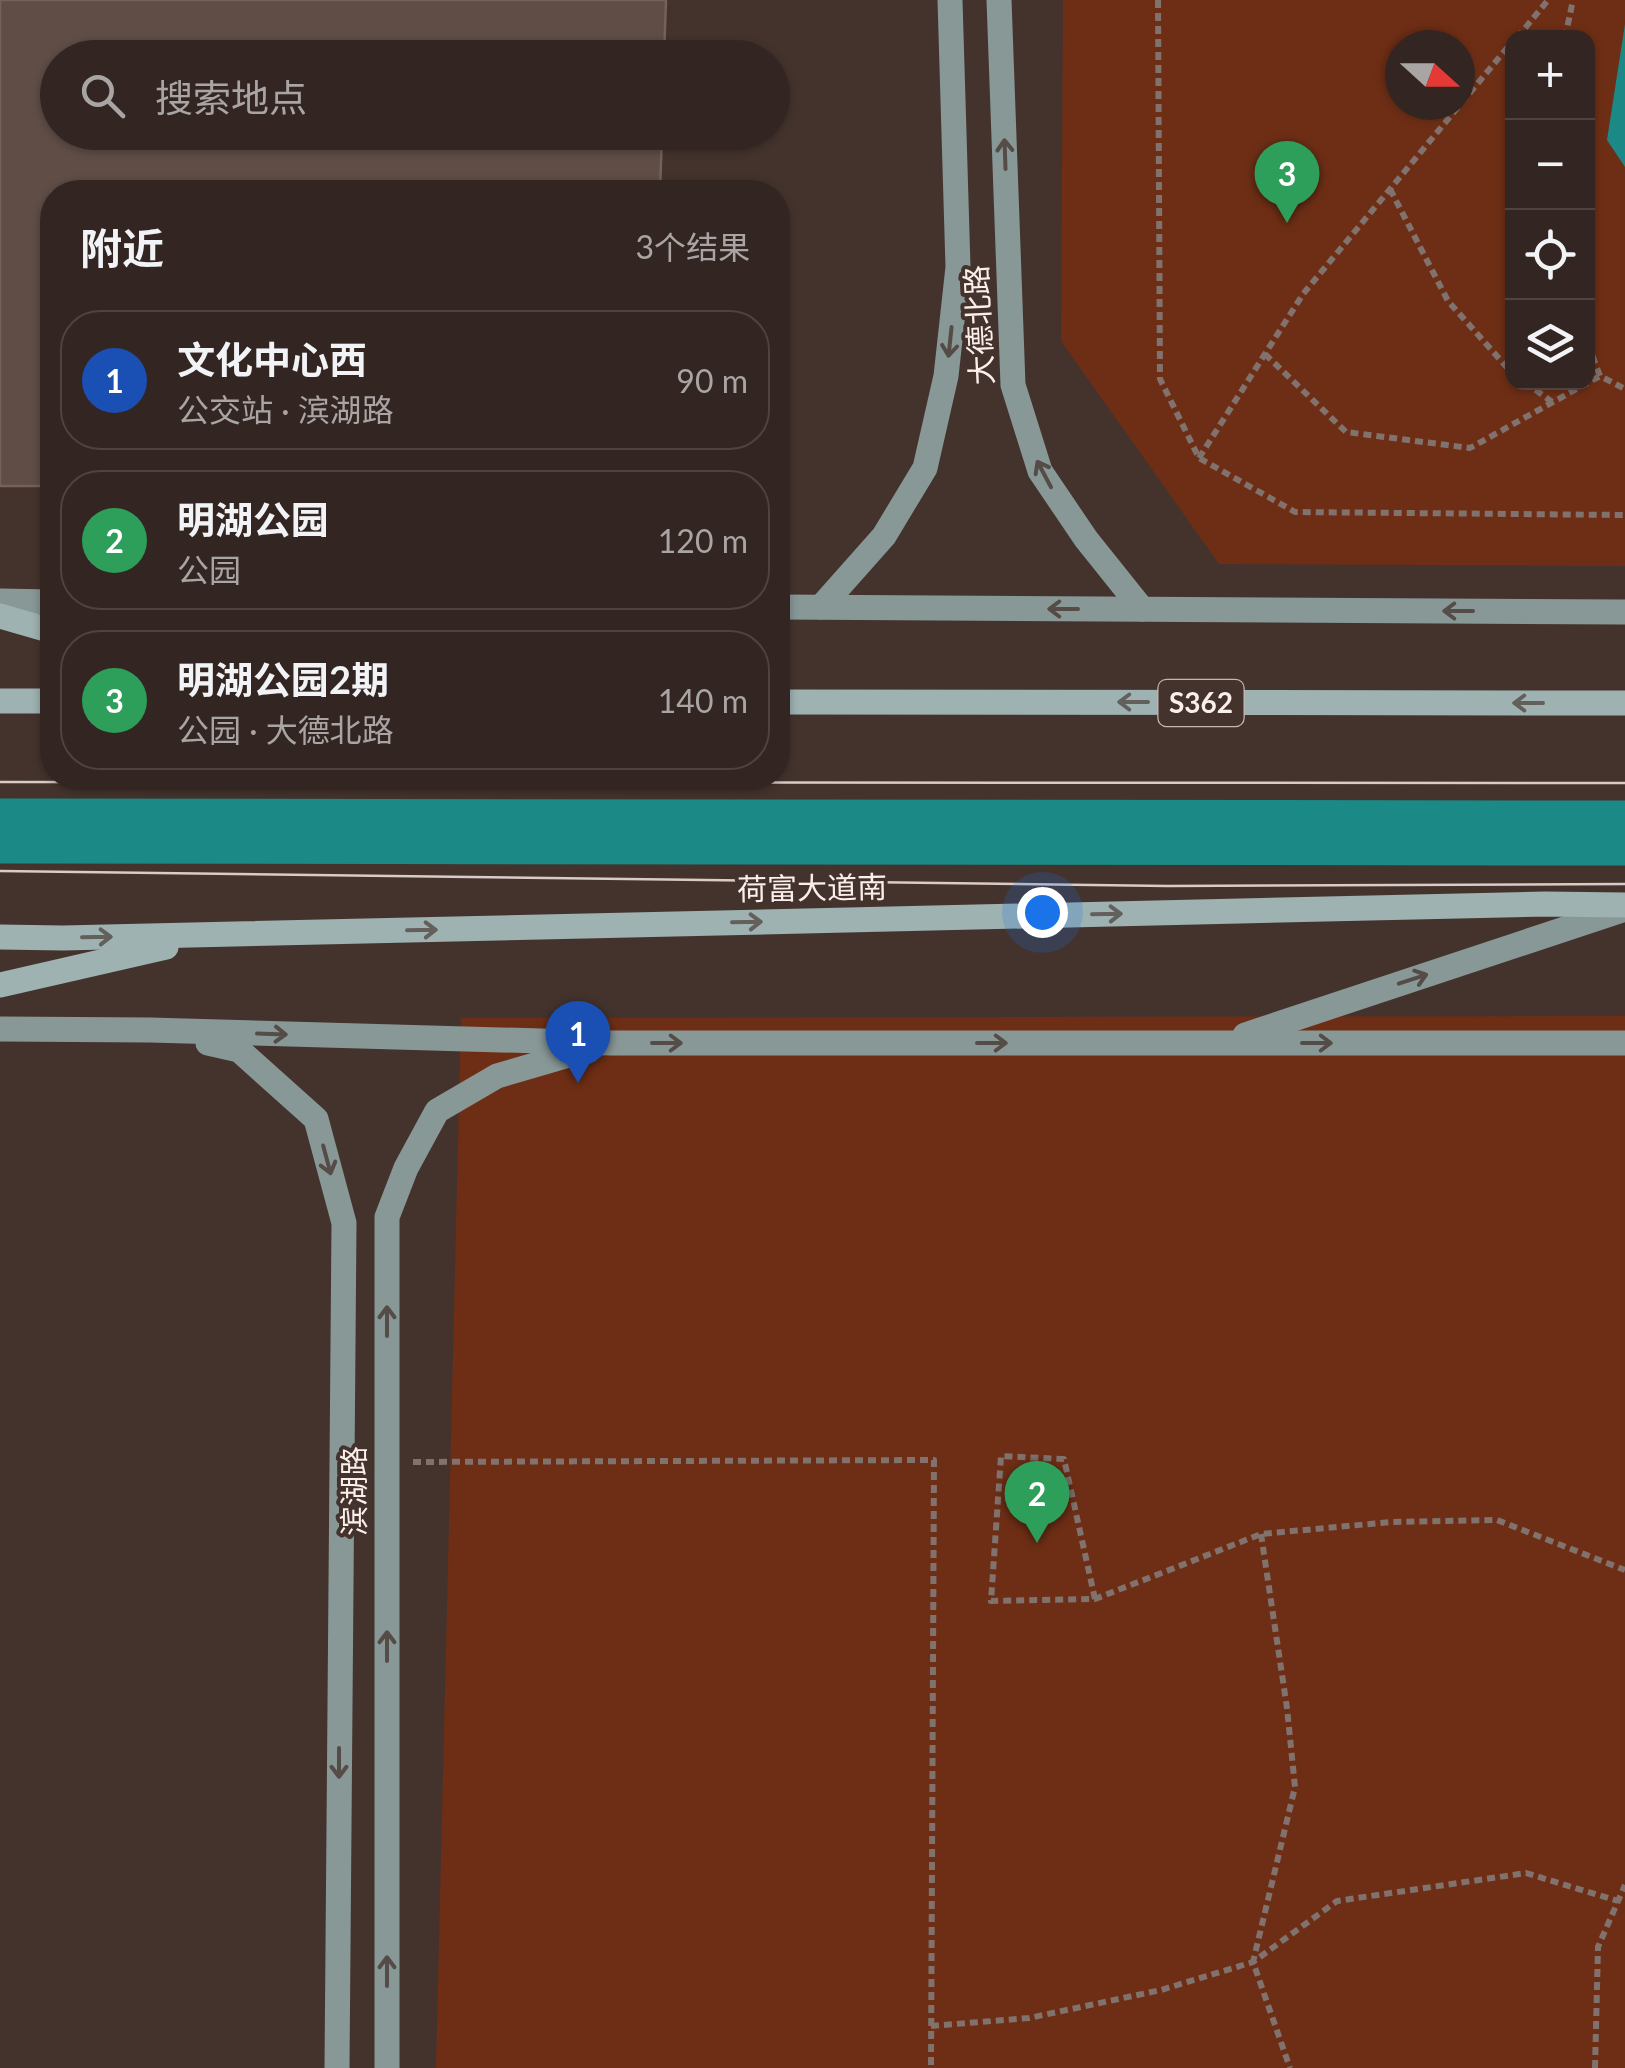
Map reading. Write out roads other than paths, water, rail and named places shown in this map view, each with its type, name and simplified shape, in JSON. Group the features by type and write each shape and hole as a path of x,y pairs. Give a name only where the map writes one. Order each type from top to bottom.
{"main road":[{"path":"0,616 40,628"},
{"path":"0,701 40,701"},
{"name":"S362","path":"790,702 1625,703"},
{"name":"荷富大道南","path":"0,937 1545,904 1625,907"},
{"path":"0,985 220,934"}],"street":[{"path":"822,607 884,536 925,468 946,376 958,267 950,0"},
{"name":"大德北路","path":"998,0 1013,385 1040,471 1086,540 1142,609"},
{"path":"0,602 40,602"},
{"path":"790,607 1625,612"},
{"path":"1221,1043 1625,907"},
{"path":"0,1029 610,1043 1625,1043"},
{"name":"滨湖路","path":"150,1030 240,1050 316,1119 344,1223 337,2068"},
{"name":"滨湖路","path":"387,2068 387,1217 406,1168 438,1111 498,1076 610,1043"}],"water":[{"path":"1625,24 1625,167 1607,140"}],"waterway":[{"path":"0,831 1625,833"}],"tram line":[{"path":"0,782 40,782"},
{"path":"790,782 1625,783"},
{"path":"0,871 1168,886 1625,884"}],"place":[{"name":"明湖公园2期","path":"1287,223"},
{"name":"文化中心西","path":"578,1083"},
{"name":"明湖公园","path":"1037,1543"}]}
